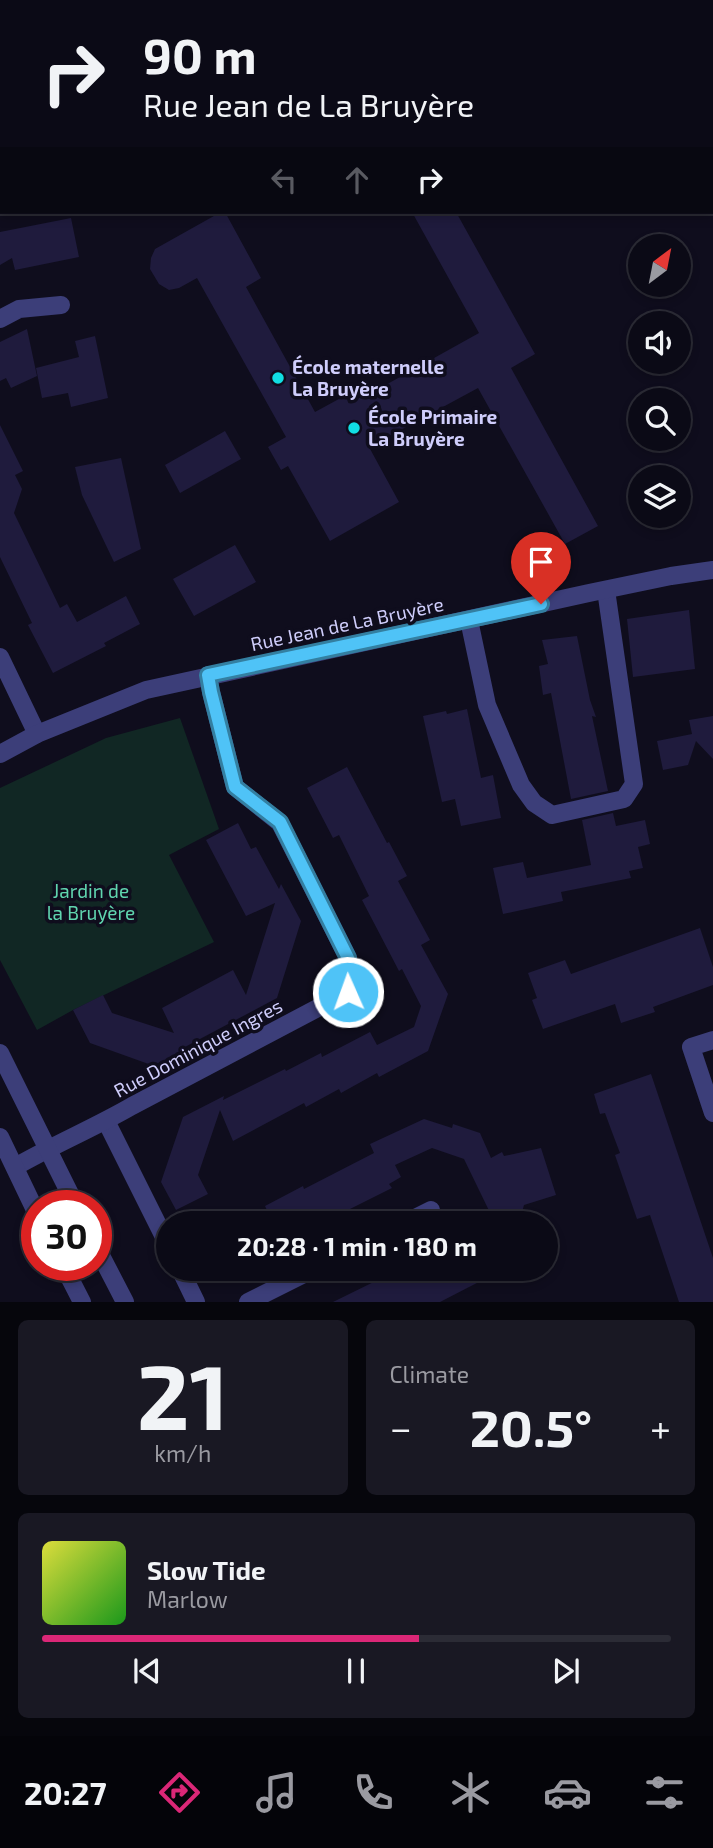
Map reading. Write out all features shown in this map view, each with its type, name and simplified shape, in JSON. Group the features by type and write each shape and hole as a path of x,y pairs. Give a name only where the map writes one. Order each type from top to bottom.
{"street":[{"path":"0,319 19,309 61,304"},
{"name":"Rue Jean de La Bruyère","path":"0,754 37,734 146,690 671,576 713,570"},
{"path":"469,620 487,705 521,785 534,803 552,815 624,799 634,784 606,590"},
{"path":"0,656 37,734"},
{"name":"Rue Dominique Ingres","path":"15,1167 348,992 348,958 280,822 235,787 208,675"},
{"path":"713,1040 691,1047 713,1113"},
{"path":"0,1053 68,1190"},
{"path":"106,1121 156,1221"},
{"path":"0,1138 26,1190"},
{"path":"112,1277 125,1302"},
{"path":"71,1281 82,1302"},
{"path":"186,1281 196,1302"},
{"path":"248,1302 290,1281"}],"green space":[{"name":"Jardin de la Bruyère","path":"180,718 219,829 169,855 214,942 37,1030 0,960 0,788 106,738"}],"building":[{"path":"217,214 226,214 261,278 246,287 315,412 359,388 364,397 479,333 413,214 457,214 535,354 511,368 598,526 565,544 478,388 369,447 399,502 330,541 288,466 281,470 268,447 286,437 197,278 179,288 169,290 159,284 150,269 155,249"},
{"path":"71,218 79,257 15,270 12,258 0,265 0,232"},
{"path":"27,329 37,376 11,388 6,378 0,381 0,342"},
{"path":"95,336 108,398 71,407 68,393 42,398 36,368 79,357 75,341"},
{"path":"0,425 23,471 15,475 22,489 14,513 60,608 67,604 77,622 126,596 140,624 104,643 106,646 53,673 28,625 32,623 0,557"},
{"path":"225,431 241,459 180,493 165,465"},
{"path":"121,458 141,549 114,562 82,495 75,467"},
{"path":"235,545 256,582 194,616 173,579"},
{"path":"689,610 695,669 633,677 627,619"},
{"path":"577,636 596,717 592,716 608,791 571,799 551,693 543,695 539,666 548,664 542,640"},
{"path":"467,709 481,778 493,775 501,818 461,826 455,799 442,802 423,716"},
{"path":"713,716 713,759 696,741 688,765 663,770 657,741 692,734 689,720"},
{"path":"347,767 407,876 398,881 430,940 421,945 448,994 428,1051 379,1077 377,1073 341,1093 339,1089 306,1107 304,1103 233,1141 220,1110 198,1175 208,1194 176,1210 161,1182 183,1117 321,1053 322,1057 370,1032 377,1045 414,1027 421,1006 402,969 399,971 362,900 369,896 339,835 333,838 307,788"},
{"path":"613,813 616,826 645,820 650,844 638,847 643,868 629,871 631,878 561,892 563,901 503,914 493,868 523,862 527,878 591,865 582,820"},
{"path":"238,823 251,849 256,847 279,889 281,884 301,921 277,998 183,1048 185,1053 157,1067 90,1043 73,1010 103,995 112,1013 174,1033 162,1008 233,970 246,995 275,903 246,916 206,840"},
{"path":"700,928 713,967 713,985 653,1007 655,1012 621,1023 615,1004 543,1029 532,1000 537,998 528,973 565,960 571,974"},
{"path":"651,1074 713,1258 713,1302 679,1302 650,1215 637,1219 615,1155 620,1153 605,1113 600,1114 594,1094"},
{"path":"424,1119 452,1128 453,1124 480,1133 491,1158 502,1152 504,1156 541,1148 556,1195 524,1205 522,1211 489,1211 464,1159 432,1148 395,1165 401,1177 389,1184 392,1188 346,1211 267,1211 265,1206 374,1153 370,1144"},
{"path":"376,1281 481,1281 440,1302 333,1302"}],"place":[{"name":"École maternelle La Bruyère","path":"278,378"},
{"name":"École Primaire La Bruyère","path":"354,428"}],"route":[{"path":"348,992 348,958 280,822 235,787 208,675 541,604"}]}
